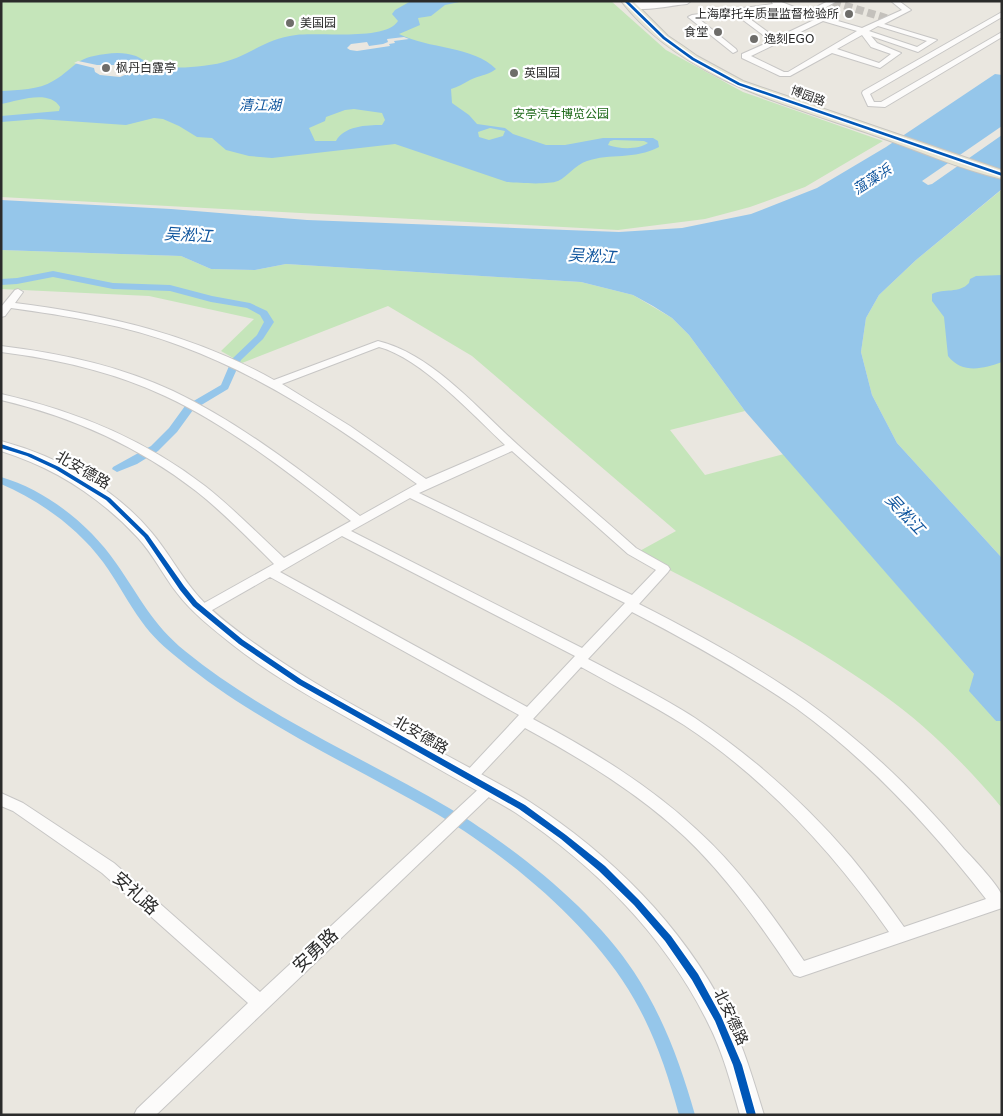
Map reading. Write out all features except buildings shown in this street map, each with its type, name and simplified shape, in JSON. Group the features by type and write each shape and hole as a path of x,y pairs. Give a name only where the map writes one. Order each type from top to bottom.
{"main road":[{"name":"博园路","path":"638,3 664,38 693,59 739,84 1002,167"},
{"name":"博园路","path":"850,120 1002,175"}],"street":[{"path":"638,3 687,1"},
{"path":"808,14 834,1"},
{"path":"821,19 745,56 783,74 790,74 863,31 907,10 894,1"},
{"path":"732,51 692,17 736,12 776,3 918,50 933,40 878,24"},
{"path":"736,12 776,41"},
{"path":"1002,14 866,94 871,104 882,105 1002,34"},
{"path":"831,50 880,66 897,53 874,44 863,31"},
{"path":"4,310 18,292"},
{"path":"4,310 67,313 126,326 182,342 226,360 244,368 341,424 424,484"},
{"path":"272,384 378,344 384,344 430,373 463,400 632,551 664,569 470,777"},
{"path":"1,349 47,355 102,369 148,385 184,401 290,467 359,521"},
{"path":"1,397 56,411 89,423 155,457 201,489 282,564"},
{"name":"北安德路","path":"1,446 30,455 58,468 108,499 146,536 182,588 202,610 242,642 300,682 522,807 579,849 609,874 666,935 706,992 737,1060 752,1115"},
{"path":"202,610 424,484 513,446"},
{"path":"270,572 526,717 596,761 675,819 754,904 800,970 998,902 969,864 890,778 812,713 724,655 632,603 410,493"},
{"path":"341,531 581,657 703,732 750,768 809,822 864,884 901,935"},
{"name":"安勇路","path":"143,1115 489,788"},
{"name":"安礼路","path":"1,799 18,807 108,868 260,1003"}],"green space":[{"name":"安亭汽车博览公园","path":"1,1 611,1 666,50 743,92 883,141 805,187 750,207 705,219 618,230 1,197"},
{"path":"1002,191 1002,558 897,443 872,395 861,352 866,318 879,295 916,260"},
{"path":"1,250 181,256 211,269 255,270 286,264 581,282 633,295 672,318 689,335 745,411 670,430 705,475 784,454 974,674 996,721 1002,721 1002,808 945,747 882,694 792,636 636,553 676,531 472,356 388,306 242,363 221,351 254,319 149,296 1,289"}],"water":[{"name":"清江湖","path":"411,1 464,1 445,5 431,16 418,18 420,25 399,34 423,43 476,56 496,69 451,89 452,103 469,115 477,124 505,128 513,134 546,145 565,145 603,138 653,138 658,141 659,147 640,154 604,157 587,161 558,181 525,183 507,182 395,144 272,158 249,156 226,150 212,138 197,137 163,119 154,118 126,125 39,119 1,122 1,116 59,111 60,107 55,102 41,97 1,104 1,91 28,89 47,84 59,78 77,63 87,58 120,53 131,54 151,63 167,67 211,65 237,58 288,36 380,31 391,27 398,21 392,14 395,10","holes":["354,109 382,113 385,120 382,125 350,129 344,132 336,141 315,141 309,128 325,121 326,117 345,110","490,128 505,131 503,136 489,140 479,137 478,132","610,141 644,141 648,143 639,147 623,148 608,145"]},
{"path":"995,74 1002,75 1002,126 922,181 928,185 932,184 1002,135 1002,189 916,260 879,295 866,318 861,352 872,395 897,443 1002,558 1002,721 996,721 969,691 974,674 745,411 689,335 672,318 633,295 581,282 286,264 255,270 211,269 181,256 1,250 1,200 171,209 307,220 619,232 682,228 751,214 817,188 886,147"},
{"path":"1002,275 1002,362 980,368 960,366 948,356 944,317 932,301 932,294 961,289 969,283 970,279 976,276"}],"pier":[{"path":"404,37 409,39 394,41 395,43 389,44 390,46 357,51 347,48 351,44 367,42 369,46 383,44 388,42 387,39"},
{"path":"78,61 97,65 120,65 127,68 130,73 120,77 100,75 95,72 94,68 74,63"}],"waterway":[{"path":"1,282 53,274 113,286 170,288 211,299 250,306 264,313 269,322 267,328 237,359 225,387 189,408 167,437 141,458 117,469"},
{"path":"1,480 28,493 54,509 89,538 106,557 139,610 157,632 178,652 217,682 287,726 460,821 526,869 562,901 610,951 639,993 664,1044 687,1115"}],"tunnel":[{"path":"833,2 889,19"}],"cycle path":[{"path":"626,1 664,38 693,59 739,84 1002,175"},
{"path":"1,446 29,455 57,468 108,499 146,536 195,604 241,642 300,682 522,807 564,837 602,869 637,902 668,938 695,977 718,1019 737,1065 752,1115"}],"place":[{"name":"上海摩托车质量监督检验所","path":"849,14"},
{"name":"美国园","path":"290,23"},
{"name":"食堂","path":"718,32"},
{"name":"逸刻EGO","path":"754,39"},
{"name":"枫丹白露亭","path":"106,68"},
{"name":"英国园","path":"514,73"}],"water label":[{"name":"蕰藻浜","path":"872,179"},
{"name":"吴淞江","path":"188,235"},
{"name":"吴淞江","path":"592,256"},
{"name":"吴淞江","path":"905,514"}]}
